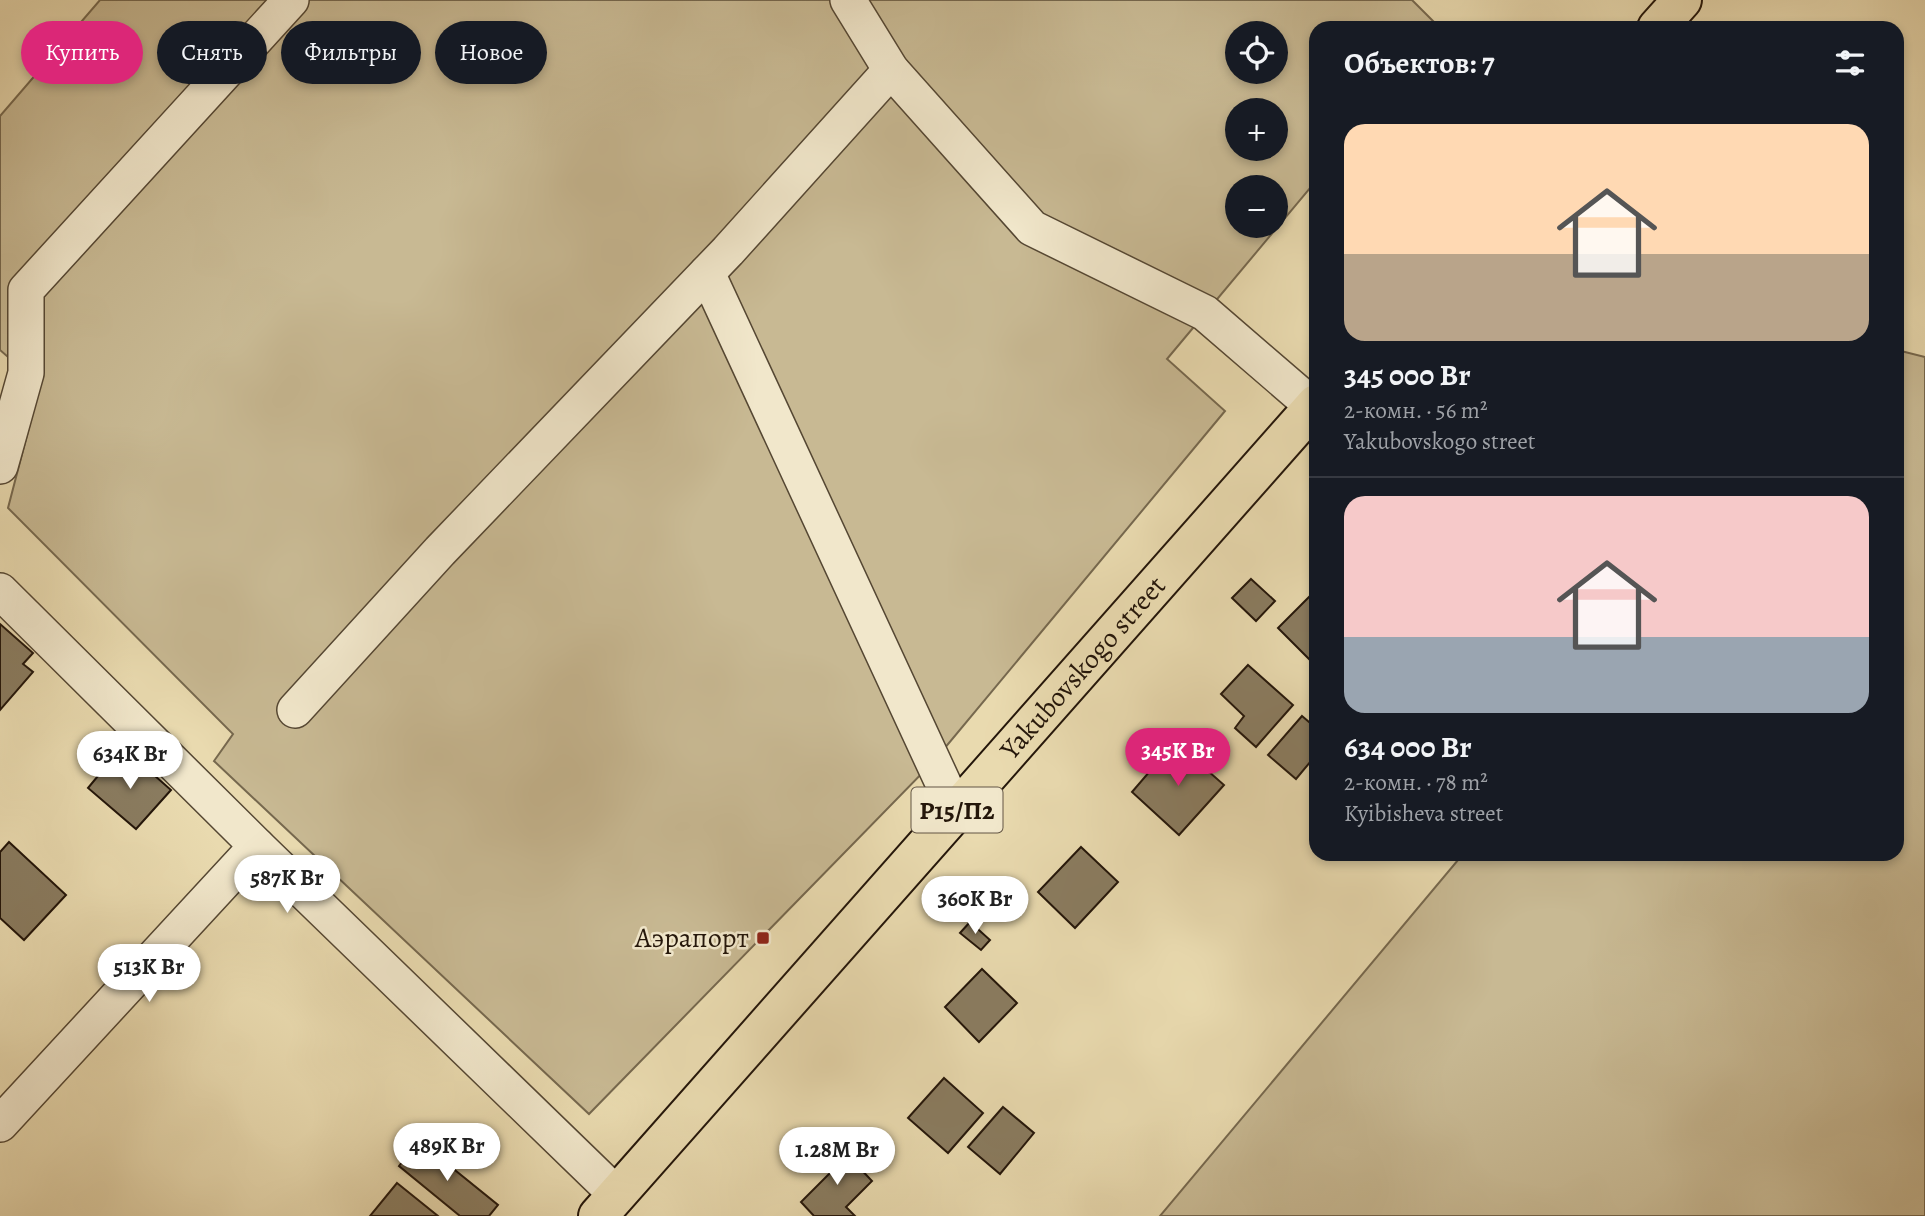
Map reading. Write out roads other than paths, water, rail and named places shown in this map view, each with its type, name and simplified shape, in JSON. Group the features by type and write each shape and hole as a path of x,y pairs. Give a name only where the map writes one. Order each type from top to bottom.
{"main road":[{"path":"1663,21 1682,0"},
{"name":"Yakubovskogo street","path":"608,1205 1309,413"}],"street":[{"path":"0,466 26,373 26,290 290,0"},
{"path":"848,0 891,70 1032,228 1205,313 1309,401"},
{"path":"295,710 440,551 707,273 891,70"},
{"path":"707,273 956,811"},
{"path":"0,591 257,846 608,1205"},
{"path":"0,1124 257,846"}],"place":[{"name":"Аэрапорт","path":"763,938"}]}
